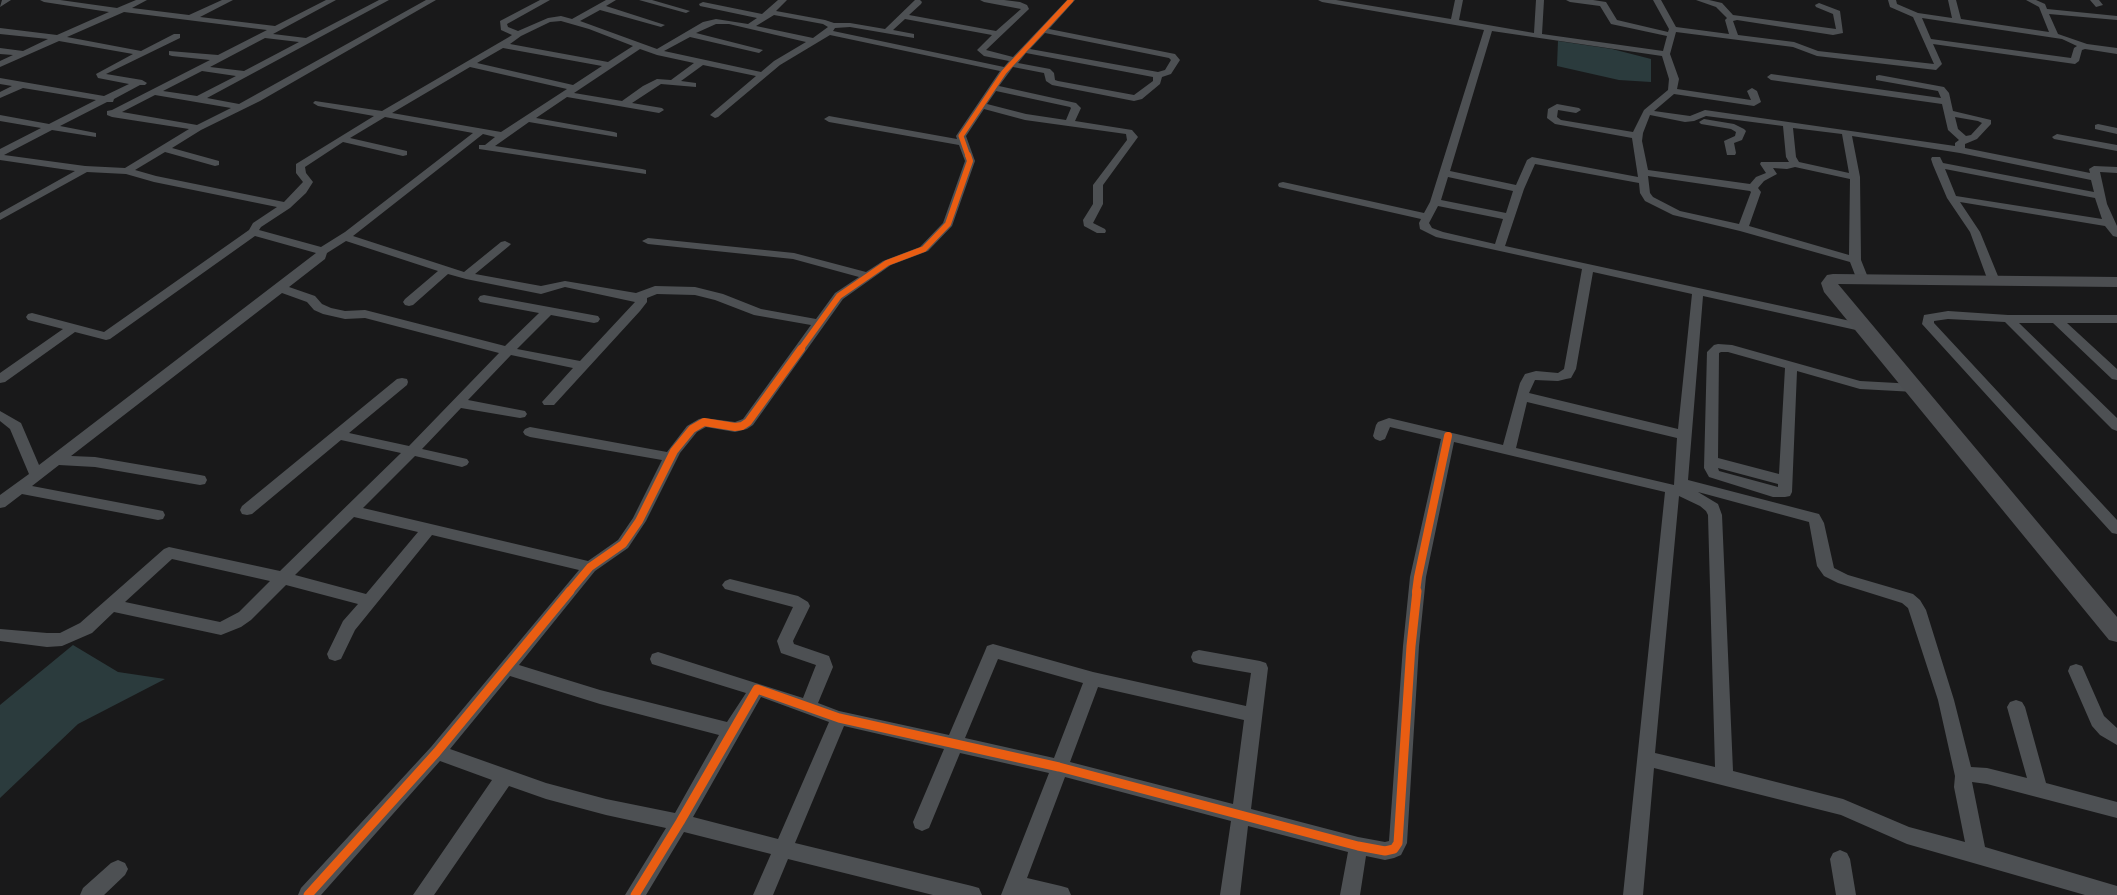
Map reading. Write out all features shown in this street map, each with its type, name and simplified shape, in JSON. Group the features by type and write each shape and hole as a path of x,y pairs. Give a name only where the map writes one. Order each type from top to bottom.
{"street":[{"path":"0,5 8,0"},
{"path":"44,0 276,29"},
{"path":"0,64 143,0"},
{"path":"190,18 229,0"},
{"path":"112,114 332,0"},
{"path":"199,99 385,0"},
{"path":"127,171 198,128 257,99 432,0"},
{"path":"518,34 504,28 503,24 546,0"},
{"path":"574,21 612,0"},
{"path":"643,0 686,11"},
{"path":"749,27 766,16 783,0"},
{"path":"984,0 1018,4 1024,7 1025,10 982,49 982,52 1050,73 1051,81 1055,83 1134,98 1139,97 1157,82 1158,75"},
{"path":"308,895 437,752 590,567 623,544 639,521 670,457 698,424 704,422 734,427 742,426 748,422 839,296 886,263 924,248 948,224 970,161 961,136 1014,61 1071,0"},
{"path":"1322,0 1538,36 1666,54"},
{"path":"1385,9 1390,0"},
{"path":"1455,21 1459,0"},
{"path":"1538,36 1540,0"},
{"path":"1570,0 1599,2 1614,22 1672,32 1734,37 1794,45 1817,53 1936,67 1938,64 1916,14"},
{"path":"1657,0 1672,32 1666,54 1674,79 1672,91 1646,112 1638,136 1645,194 1649,199 1668,210 1743,228 1855,260"},
{"path":"1700,0 1719,5 1731,18 1744,18 1834,32 1840,31 1837,13 1819,5"},
{"path":"1890,0 1894,5 1916,14 2054,35 2070,38 2085,46 2117,51"},
{"path":"1952,0 1957,20"},
{"path":"2030,0 2040,3 2046,11 2054,35"},
{"path":"887,31 918,2"},
{"path":"703,4 766,16 781,14 831,29 1014,61 1158,75 1168,72 1176,60 1176,58 1042,30"},
{"path":"600,7 662,25"},
{"path":"2046,11 2117,18"},
{"path":"903,16 998,34"},
{"path":"32,316 106,336 166,295 253,232 257,225 286,206 308,182 301,173 300,166 382,114 503,45 518,34 556,18 574,21 657,52 764,74"},
{"path":"1731,18 1729,20 1734,37"},
{"path":"657,52 716,21 813,41"},
{"path":"715,115 777,63 831,29 850,24 911,36"},
{"path":"1489,28 1435,202 1424,227 1432,233 1865,328"},
{"path":"0,31 58,38 140,53"},
{"path":"689,34 760,50"},
{"path":"263,35 307,41"},
{"path":"165,86 101,76 100,74 177,36"},
{"path":"1928,40 2075,61 2078,48 2085,46"},
{"path":"503,45 610,64"},
{"path":"487,148 527,119 640,45"},
{"path":"0,51 23,53"},
{"path":"172,53 218,58"},
{"path":"674,82 703,61"},
{"path":"469,64 575,88"},
{"path":"199,68 244,74"},
{"path":"1770,77 1946,102"},
{"path":"1879,78 1941,89 1944,93 1953,130 1965,140"},
{"path":"0,81 131,103"},
{"path":"0,155 139,82"},
{"path":"624,104 654,82 674,82 693,86"},
{"path":"0,95 21,85"},
{"path":"994,88 1073,105 1076,108 1070,123"},
{"path":"1672,91 1754,103 1756,102 1752,91"},
{"path":"153,92 233,104 238,106 238,108"},
{"path":"565,94 659,110"},
{"path":"318,103 504,135"},
{"path":"982,105 1025,117 1129,132 1132,137 1098,185 1098,204 1088,220 1088,224 1101,231"},
{"path":"1576,110 1556,107 1553,109 1552,118 1558,122 1638,136"},
{"path":"88,110 198,128"},
{"path":"1646,112 1740,129 1741,136 1729,141 1731,153"},
{"path":"1691,119 1705,113 1846,132 1960,150 2094,177"},
{"path":"1949,113 1988,122 1974,137 1960,143 1960,150"},
{"path":"0,118 93,135"},
{"path":"527,119 614,135"},
{"path":"829,119 962,143"},
{"path":"1788,125 1791,157 1795,164"},
{"path":"2098,128 2117,130"},
{"path":"0,503 322,257 322,252 345,237 480,132"},
{"path":"1846,132 1855,177 1855,260 1863,280"},
{"path":"2058,137 2117,148"},
{"path":"341,139 403,153"},
{"path":"464,145 642,172"},
{"path":"1931,146 1952,198 1973,227 1994,281"},
{"path":"164,149 215,163"},
{"path":"0,155 85,169 127,171 154,179 286,206"},
{"path":"1499,248 1528,164 1532,160 1644,176 1753,188"},
{"path":"1753,188 1760,179 1772,174 1765,164 1787,166 1795,164 1855,177"},
{"path":"1938,165 2100,196"},
{"path":"0,217 85,169"},
{"path":"2117,170 2094,169 2094,177 2109,223 2117,234"},
{"path":"1444,174 1519,189"},
{"path":"1283,185 1428,217"},
{"path":"1743,228 1756,192 1753,188"},
{"path":"1952,198 2109,223"},
{"path":"1435,202 1510,216"},
{"path":"253,232 322,252"},
{"path":"345,237 466,276 541,290 565,284 631,296 641,296 655,290 695,291 719,297 758,312 818,323"},
{"path":"648,241 794,256 868,276"},
{"path":"466,276 506,244"},
{"path":"1508,452 1522,396 1530,377 1536,375 1558,377 1566,375 1570,369 1588,267"},
{"path":"410,302 446,270"},
{"path":"2117,282 1833,280 1829,283 1830,288 2117,633"},
{"path":"280,288 305,296 318,308 327,311 345,314 365,314 508,351 583,366"},
{"path":"1634,895 1647,759 1679,488 1698,292"},
{"path":"549,402 641,302 641,296"},
{"path":"484,300 594,319"},
{"path":"110,605 220,629 235,623 412,452 548,311"},
{"path":"2117,318 2008,319 1948,315 1928,318 1928,324 2117,529"},
{"path":"2008,319 2117,426"},
{"path":"2056,319 2117,376"},
{"path":"0,380 74,327"},
{"path":"1791,366 1786,481 1711,461 1713,352 1718,348 1728,348 1860,385 1914,388"},
{"path":"247,510 402,382"},
{"path":"1522,396 1684,435"},
{"path":"458,403 520,414"},
{"path":"0,415 16,426 36,474"},
{"path":"1380,436 1383,425 1389,422 1508,452 1814,518 1817,524 1825,566 1829,572 1843,579 1907,598 1918,610 1946,700 1964,776 1964,787 1977,854"},
{"path":"530,432 670,457"},
{"path":"338,436 462,462"},
{"path":"658,659 839,718 1059,766 1358,846 1385,850 1394,849 1398,843 1411,646 1418,577 1448,436"},
{"path":"54,460 94,462 200,480"},
{"path":"18,488 158,515"},
{"path":"1679,488 1705,502 1713,508 1715,515 1724,777"},
{"path":"351,511 590,567"},
{"path":"335,654 349,626 429,528"},
{"path":"0,635 47,640 62,639 86,628 170,553 282,578 370,601"},
{"path":"730,586 798,602 802,606 785,641 787,648 824,661 825,667 808,707"},
{"path":"922,822 993,651 1093,679 1254,715"},
{"path":"1199,657 1260,668 1230,895"},
{"path":"506,668 600,698 731,731"},
{"path":"2076,670 2098,720 2106,730 2117,737"},
{"path":"1062,895 1013,890 1093,679"},
{"path":"635,895 757,690"},
{"path":"2016,707 2039,790"},
{"path":"763,895 839,718"},
{"path":"437,752 546,791 680,822 972,895"},
{"path":"1647,759 1843,807 1907,836 1977,854 2117,895"},
{"path":"1964,776 1973,774 1986,776 2117,810"},
{"path":"423,895 505,776"},
{"path":"1350,895 1358,846"},
{"path":"1840,859 1846,895"},
{"path":"90,895 118,869"}],"shaded area":[{"path":"1558,41 1612,49 1651,59 1651,82 1619,80 1557,66"},
{"path":"73,645 118,672 165,679 78,724 0,798 0,705"}],"cycle path":[{"path":"308,895 437,752 590,567 623,544 639,521 674,451 692,429 704,422 735,427 742,426 748,422 839,296 887,263 924,249 948,224 970,161 961,136 1004,72 1071,0"},
{"path":"635,895 680,822 757,689 839,718 1059,767 1358,846 1385,851 1394,849 1398,843 1411,646 1418,577 1448,436"}]}
